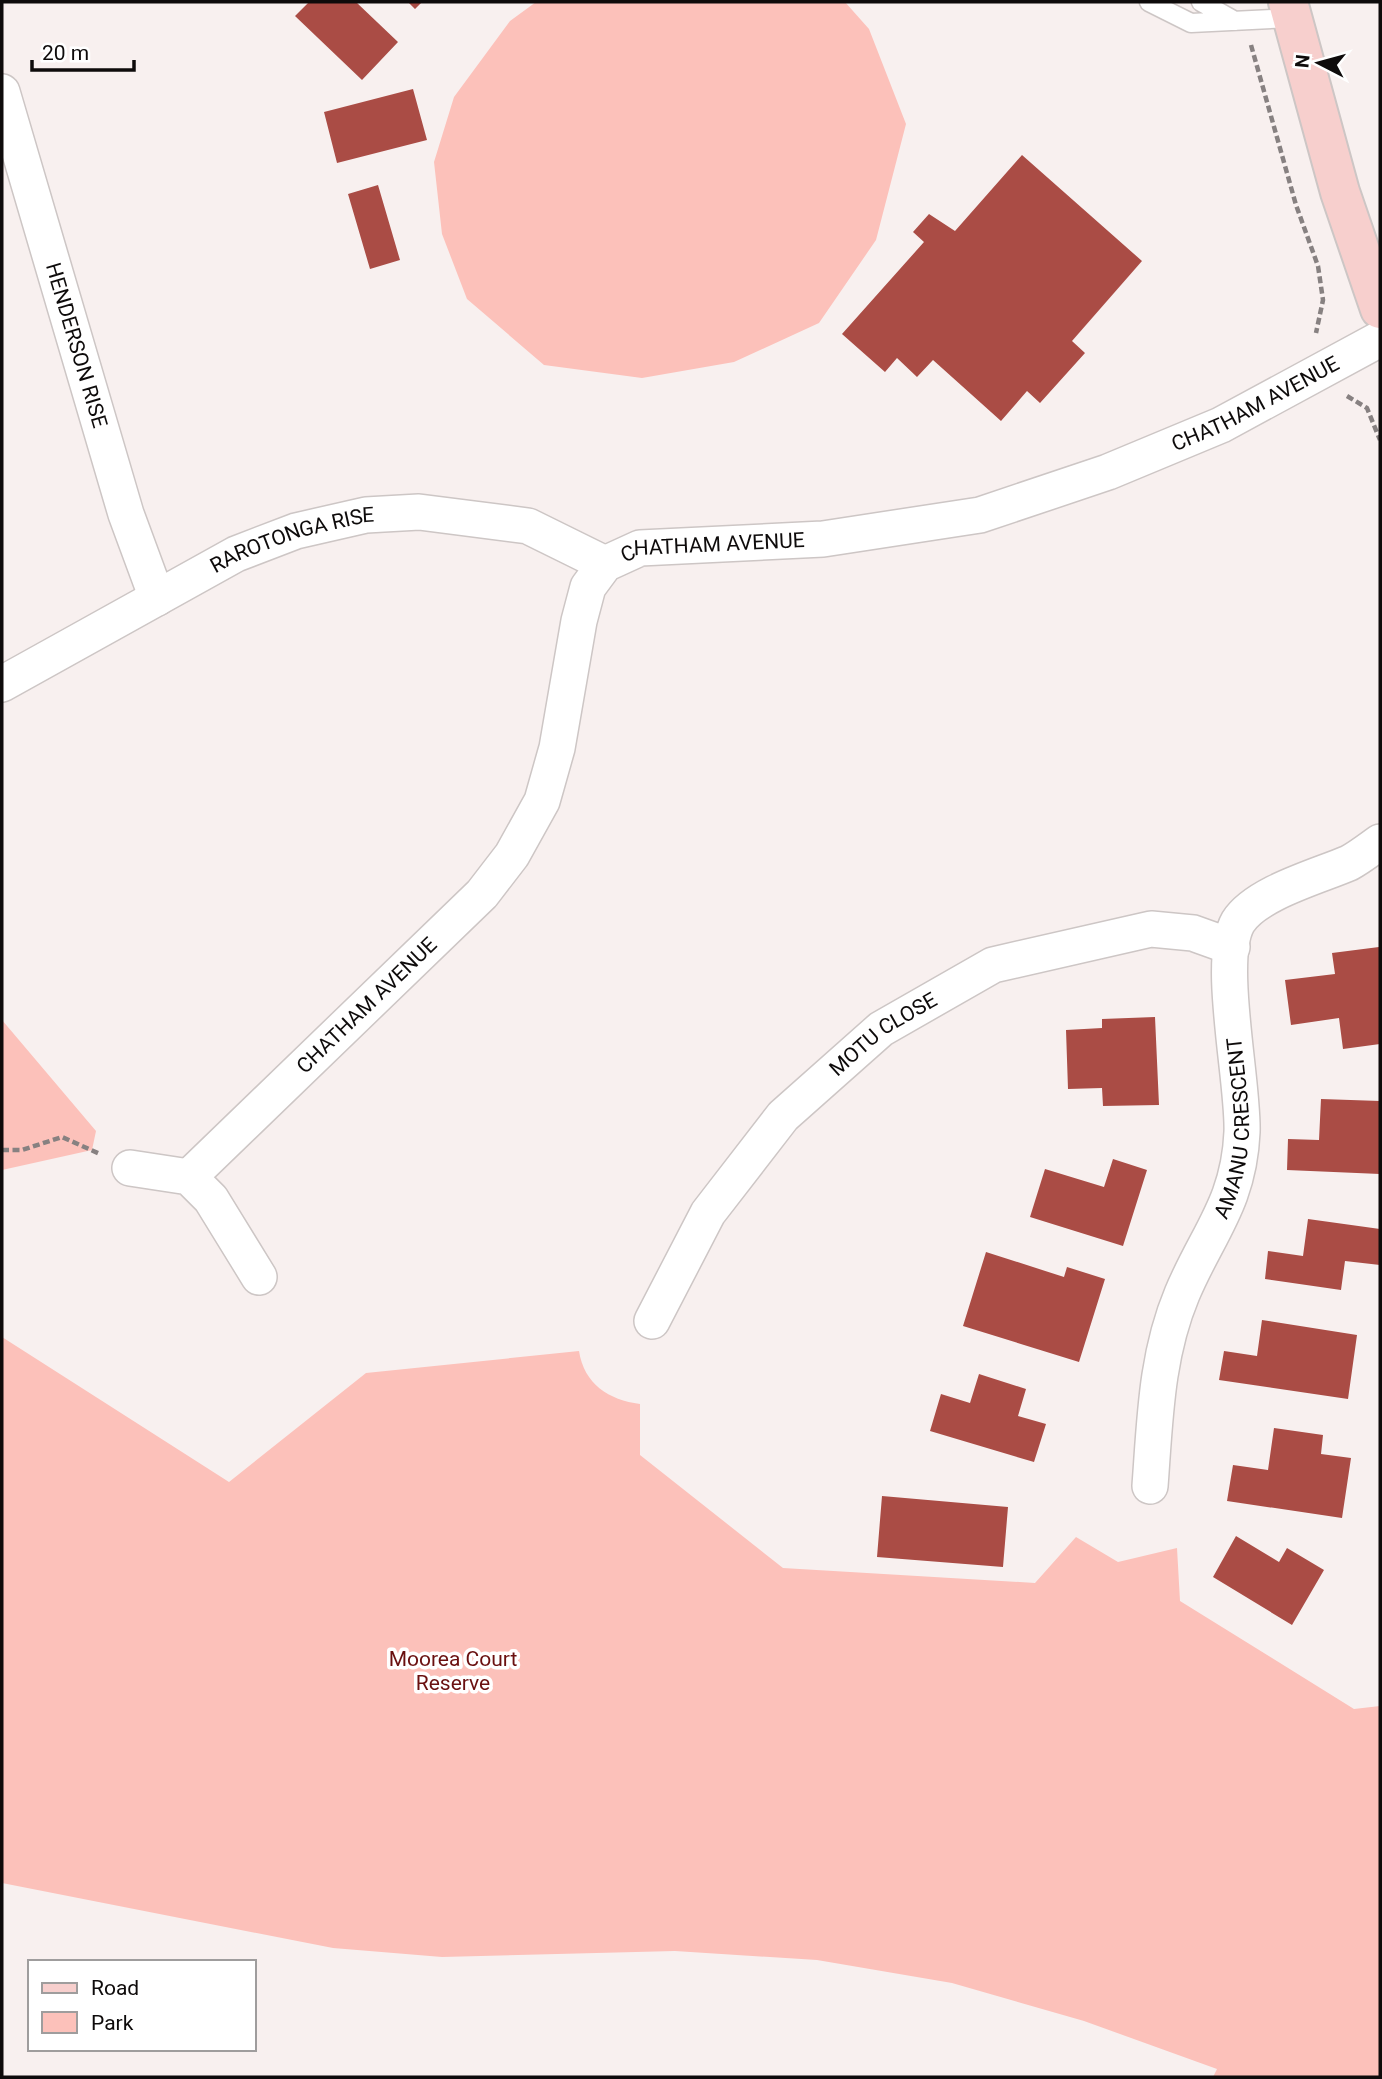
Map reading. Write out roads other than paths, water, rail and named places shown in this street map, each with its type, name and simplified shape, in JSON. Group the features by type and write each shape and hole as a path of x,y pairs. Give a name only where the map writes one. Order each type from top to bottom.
{"street":[{"path":"1290,10 1340,192 1380,309"},
{"name":"HENDERSON RISE","path":"2,92 126,514 157,598"},
{"name":"CHATHAM AVENUE","path":"189,1177 482,894 512,855 542,801 557,748 588,587 605,564 640,548 823,539 980,515 1108,472 1221,425 1380,339"},
{"name":"RAROTONGA RISE","path":"2,684 248,549 296,531 366,515 419,512 528,526 605,564"},
{"name":"AMANU CRESCENT","path":"1150,1486 1161,1356 1182,1293 1235,1188 1242,1132 1230,987 1232,947 1238,922 1265,899 1353,861 1380,842"},
{"name":"MOTU CLOSE","path":"652,1321 708,1213 783,1116 881,1029 993,965 1152,929 1193,933 1232,947"},
{"path":"130,1168 189,1177 211,1199 259,1277"}],"lane":[{"path":"1149,2 1191,23 1239,20 1290,10"},
{"path":"1201,2 1239,20"}],"park label":[{"name":"Moorea Court Reserve","path":"453,1671"}]}
